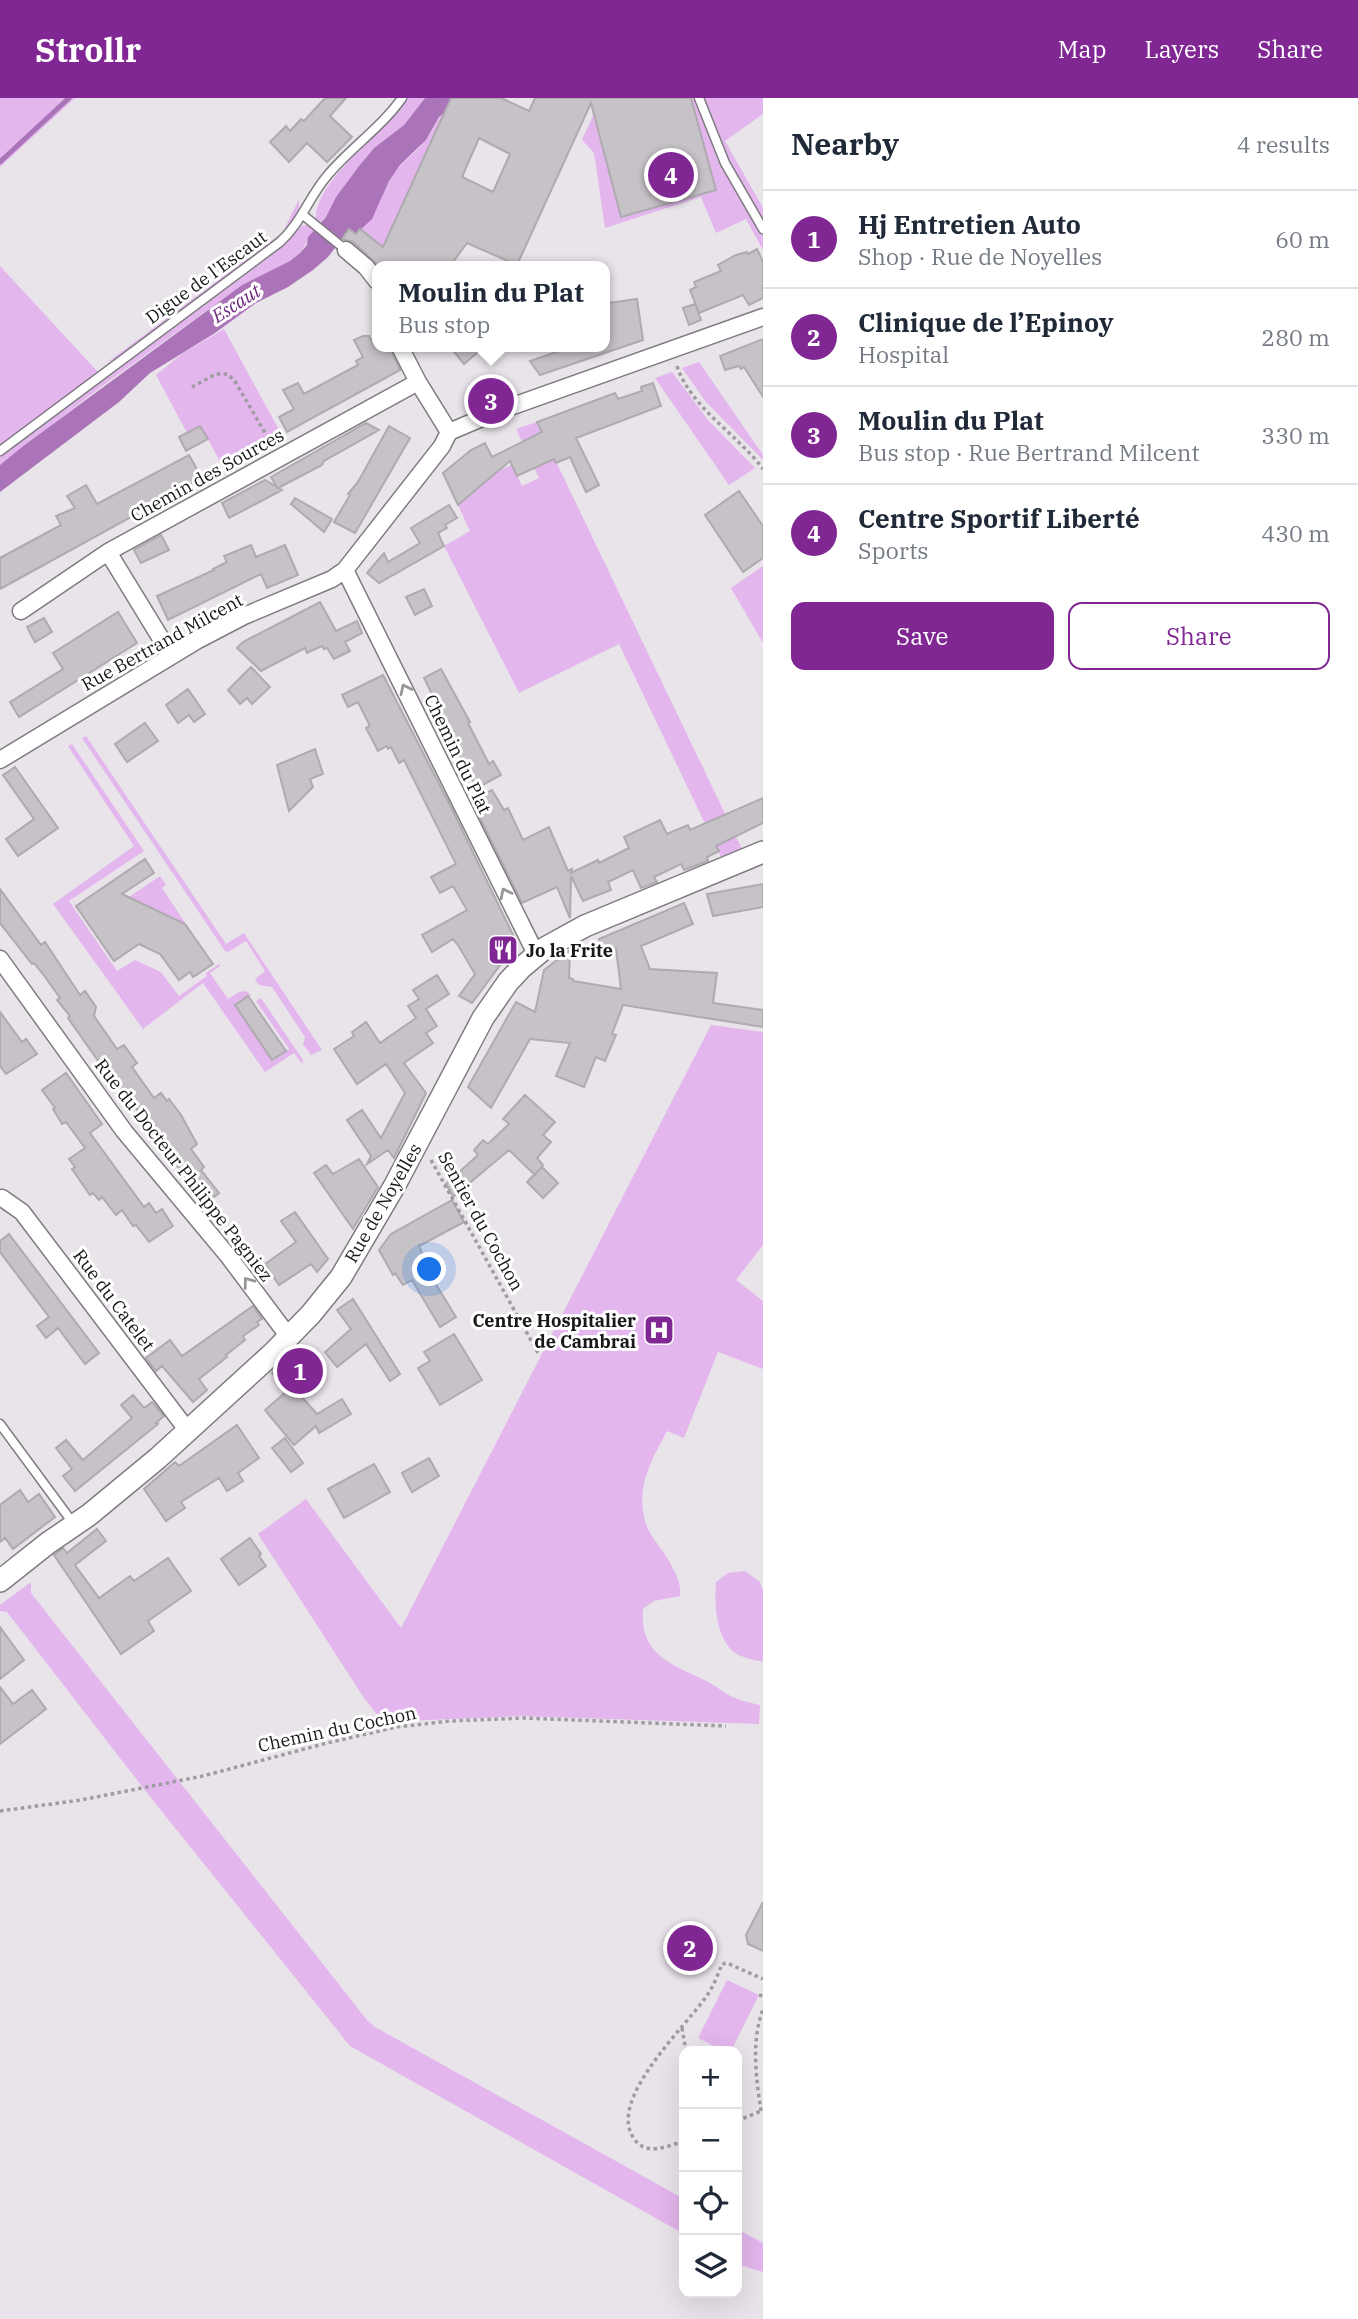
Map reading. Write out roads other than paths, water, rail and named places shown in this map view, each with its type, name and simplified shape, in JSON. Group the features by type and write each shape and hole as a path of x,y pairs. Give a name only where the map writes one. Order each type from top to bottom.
{"street":[{"path":"346,250 372,275"},
{"path":"403,352 449,432 496,412 763,317"},
{"name":"Chemin des Sources","path":"21,611 107,552 418,382"},
{"name":"Rue Bertrand Milcent","path":"0,760 223,626 332,579 345,570 442,446 449,432"},
{"path":"107,552 171,655"},
{"name":"Chemin du Plat","path":"345,570 536,954"},
{"name":"Rue de Noyelles","path":"0,1581 106,1502 188,1431 311,1314 341,1277 396,1185 483,1018 508,982 536,954 575,931 763,852"},
{"name":"Rue du Docteur Philippe Pagniez","path":"0,959 124,1131 181,1197 289,1337"},
{"name":"Rue du Catelet","path":"2,1198 22,1212 188,1431"}],"lane":[{"name":"Digue de l'Escaut","path":"0,451 280,242 303,215 324,179 402,98"},
{"path":"699,98 725,163 763,229"},
{"path":"303,215 346,250"},
{"path":"0,1424 75,1525"}],"water":[{"name":"Escaut","path":"425,98 451,98 426,140 400,165 389,181 372,219 356,234 349,230 328,257 313,270 288,287 256,303 215,333 150,373 119,402 0,492 0,465 22,447 242,285 290,261 300,253 307,245 308,237 326,217 336,197 359,166 374,148 404,125"}],"waterway":[{"path":"0,162 69,98"}],"place":[{"name":"Centre Sportif Liberté","path":"671,175"},
{"name":"Moulin du Plat","path":"491,401"},
{"name":"Jo la Frite","path":"503,950"},
{"name":"Centre Hospitalier de Cambrai","path":"659,1330"},
{"name":"Hj Entretien Auto","path":"300,1371"},
{"name":"Clinique de l’Epinoy","path":"690,1948"}]}
